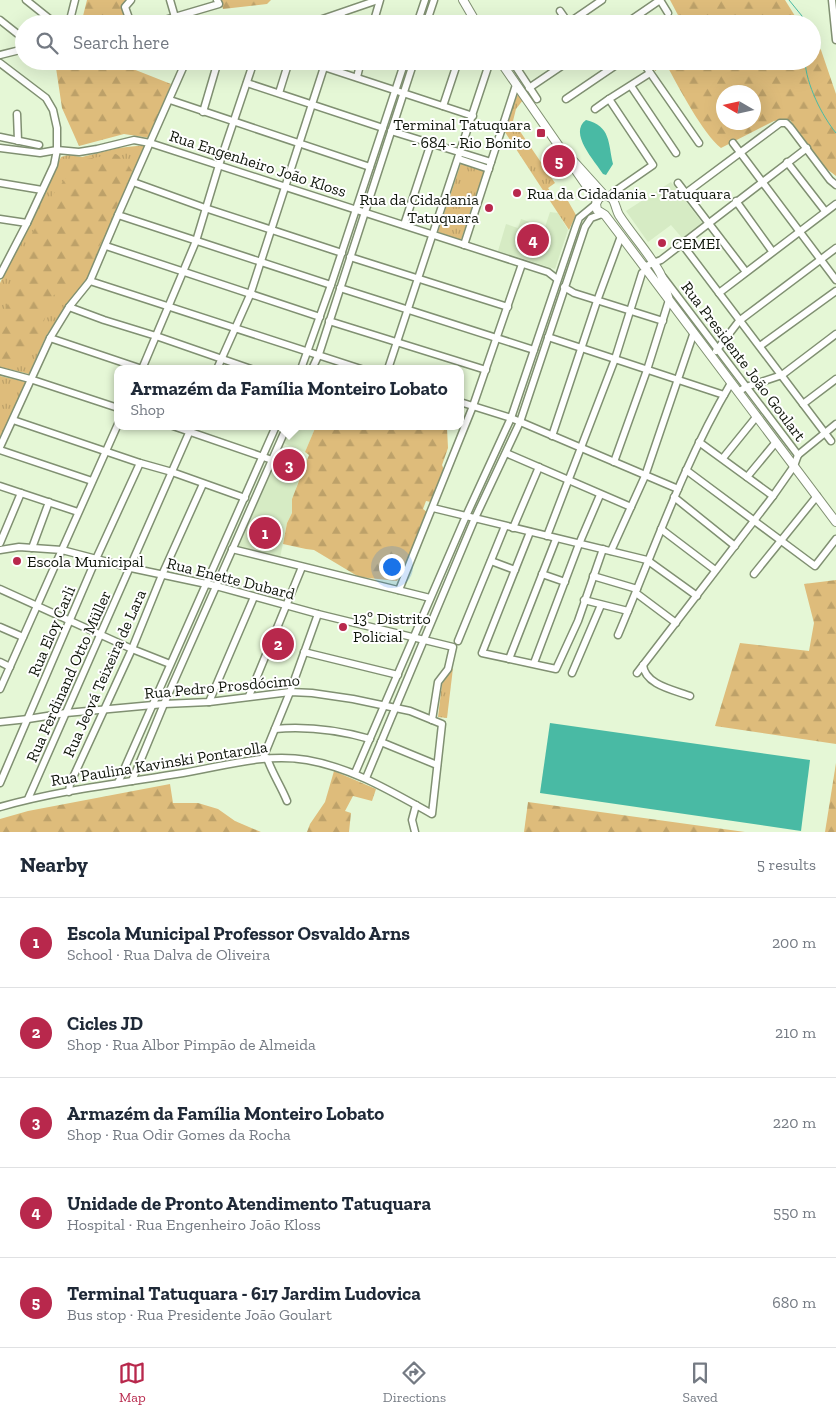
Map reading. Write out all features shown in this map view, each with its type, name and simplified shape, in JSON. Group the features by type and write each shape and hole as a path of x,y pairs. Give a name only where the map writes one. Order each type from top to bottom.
{"main road":[{"path":"463,0 470,15"},
{"name":"Rua Presidente João Goulart","path":"506,70 596,202 597,210 603,214 621,236 836,522"},
{"name":"Rua Presidente João Goulart","path":"558,146 614,201 614,207 660,274 669,300"},
{"path":"596,202 600,197 607,196"},
{"path":"603,214 611,213 614,207"}],"street":[{"path":"26,0 45,15"},
{"path":"71,15 74,0"},
{"path":"128,15 125,7 131,0"},
{"path":"170,0 174,15"},
{"path":"336,15 379,0"},
{"path":"375,15 379,0"},
{"path":"420,15 425,0"},
{"path":"429,15 434,0"},
{"path":"580,15 602,0"},
{"path":"638,15 660,0 668,13"},
{"path":"832,0 836,40"},
{"path":"188,15 218,2"},
{"path":"560,11 563,15"},
{"path":"0,20 15,32"},
{"path":"0,55 15,51"},
{"path":"0,63 46,98 53,110 57,150 54,165 27,223 2,266 0,275"},
{"path":"92,481 0,448 50,338 69,307 90,281 182,70"},
{"path":"203,112 215,70"},
{"path":"144,365 196,241 218,165 251,70"},
{"path":"279,93 286,70"},
{"path":"218,365 250,294 323,70"},
{"path":"339,70 473,116"},
{"path":"356,77 358,70"},
{"path":"303,365 342,253 402,70"},
{"path":"314,365 411,70"},
{"path":"443,106 455,70"},
{"path":"390,365 487,70"},
{"path":"518,70 537,99"},
{"path":"529,88 556,70"},
{"path":"566,98 608,70"},
{"path":"595,109 650,72 699,143"},
{"path":"247,83 383,128"},
{"path":"464,245 516,85"},
{"path":"631,86 676,153"},
{"path":"607,196 652,165 609,99"},
{"path":"170,100 370,167"},
{"path":"17,114 18,141"},
{"path":"686,193 780,123 790,127 830,180 836,185"},
{"path":"391,131 431,143 460,156 490,165"},
{"path":"0,137 39,145"},
{"name":"Rua Engenheiro João Kloss","path":"0,148 37,153 57,150 78,152 134,140 150,143 548,272 558,279"},
{"path":"404,225 431,143"},
{"path":"733,143 798,232 836,280"},
{"path":"642,264 646,266 654,264 807,148"},
{"path":"787,162 825,211"},
{"path":"133,182 342,253"},
{"path":"0,184 42,190"},
{"path":"678,184 746,272"},
{"path":"736,201 772,252"},
{"path":"355,773 466,516 511,418 579,218 596,202"},
{"path":"719,294 836,204"},
{"path":"366,778 475,518 520,422 585,227 591,218 603,214"},
{"path":"118,215 331,285"},
{"path":"0,219 27,223"},
{"path":"552,436 621,236"},
{"path":"682,244 831,441"},
{"path":"106,246 320,317"},
{"path":"713,357 739,320 836,248"},
{"path":"350,256 508,307"},
{"path":"464,429 522,264"},
{"path":"547,536 615,359 642,273"},
{"name":"Rua Presidente João Goulart","path":"660,274 798,455 794,466"},
{"path":"90,281 351,365"},
{"path":"564,287 574,293 597,301 663,321"},
{"path":"340,288 534,350"},
{"path":"760,346 836,291"},
{"path":"614,462 647,370 669,300"},
{"path":"69,307 241,365"},
{"path":"548,309 551,312 556,311"},
{"path":"329,321 486,370"},
{"path":"611,551 645,476 694,332"},
{"path":"738,392 746,387 782,375 836,334"},
{"path":"548,337 724,395"},
{"path":"50,338 130,365"},
{"path":"0,371 114,407"},
{"path":"803,404 836,379"},
{"path":"618,635 647,560 686,470 731,382"},
{"path":"464,403 511,418 678,489"},
{"path":"723,458 757,416"},
{"path":"13,420 245,498"},
{"path":"798,455 836,424"},
{"path":"0,689 115,430"},
{"name":"Rua Ferdinand Otto Müller","path":"28,799 131,568 190,430"},
{"path":"193,430 272,460"},
{"path":"118,783 274,430"},
{"path":"132,781 285,430"},
{"path":"399,590 464,430"},
{"path":"699,442 773,496"},
{"path":"747,476 776,442"},
{"path":"506,453 631,507"},
{"name":"Rua Eloy Carli","path":"0,784 96,559 140,463"},
{"path":"637,673 755,521 794,466"},
{"path":"513,528 539,467"},
{"path":"686,470 816,566 836,538"},
{"name":"Rua Jeová Teixeira de Lara","path":"69,792 70,784 132,649 162,575 203,484"},
{"path":"0,486 78,512"},
{"path":"0,543 21,493"},
{"path":"534,663 600,494"},
{"path":"754,574 817,496"},
{"path":"674,497 735,546"},
{"path":"32,548 49,502"},
{"path":"433,508 647,560 697,596"},
{"path":"432,720 438,682 448,669 455,644 505,526"},
{"path":"661,529 716,570"},
{"path":"530,532 482,653 556,669 578,621 602,550"},
{"path":"509,659 556,539"},
{"name":"Rua Enette Dubard","path":"0,550 20,547 62,550 131,568 216,586 286,606 425,640 455,644"},
{"path":"232,549 430,598"},
{"path":"491,561 515,570"},
{"path":"249,696 302,566"},
{"path":"542,574 565,582"},
{"path":"593,576 636,591 676,623"},
{"path":"0,589 132,649 170,664"},
{"path":"209,702 254,597"},
{"path":"584,600 628,611"},
{"path":"572,673 601,605"},
{"path":"286,801 282,786 265,758 318,614"},
{"path":"0,627 23,637"},
{"path":"304,652 398,675"},
{"path":"0,662 10,667"},
{"path":"643,665 644,671 651,680 690,696"},
{"name":"Rua Pedro Prosdócimo","path":"0,722 28,720 66,713 209,702 290,692 320,694 410,711 442,724 437,765"},
{"path":"275,729 316,728 370,739"},
{"path":"381,742 437,765"},
{"name":"Rua Paulina Kavinski Pontarolla","path":"0,807 28,799 265,758 306,760 328,764 355,773 432,814 437,765"},
{"path":"415,832 412,820 416,805"}],"shaded area":[{"path":"671,182 703,224 683,239 671,225 648,242 626,211"},
{"path":"550,212 558,213 568,230 555,269 498,251 506,224 518,228 521,219 545,227"},
{"path":"289,430 314,430 305,452 283,443"},
{"path":"273,468 299,480 292,499 292,513 287,523 280,558 238,548"}],"green space":[{"path":"87,0 126,0 121,6 125,15 83,15"},
{"path":"220,0 271,0 267,4 223,9"},
{"path":"670,0 785,0 794,15 678,15"},
{"path":"821,50 836,94 836,176 823,166 790,120 774,121 761,128 761,85 716,85 716,130 756,130 721,148 706,132 669,70 821,70"},
{"path":"56,70 136,70 171,84 150,138 124,134 79,146 62,108"},
{"path":"518,94 523,100 516,109 513,121 555,183 548,188 556,200 564,194 576,215 569,230 503,129"},
{"path":"146,145 88,279 46,336 29,374 0,367 0,283 61,157 68,155 82,157 118,148"},
{"path":"116,154 125,160 132,171 88,272 69,289 54,295 47,301 45,318 39,337 30,344 10,367 1,362 0,322 15,287 13,270 52,196 66,178 69,162"},
{"path":"461,163 484,171 461,240 438,232"},
{"path":"0,376 26,382 0,439"},
{"path":"314,430 447,430 448,448 442,465 444,470 431,502 426,501 423,509 427,512 410,556 397,581 359,577 314,550 283,544 287,523 292,513 292,499 309,455 305,452"},
{"path":"836,580 836,744 715,726 740,643 809,651 814,623 804,584"},
{"path":"453,668 447,718 438,717 442,684"},
{"path":"836,763 836,832 825,832"},
{"path":"334,771 376,789 372,801 353,796 345,811 351,813 349,832 307,832 310,824 325,802"},
{"path":"170,784 173,803 198,803 218,809 235,821 261,832 0,832 0,819 28,811"},
{"path":"528,802 745,832 524,832"}],"water":[{"path":"586,120 600,126 607,136 613,164 606,175 603,174 589,155 581,139 581,126"},
{"path":"550,723 810,760 801,831 540,793"}],"waterway":[{"path":"789,0 801,15"},
{"path":"806,70 808,80 825,118 836,133"}],"place":[{"name":"Terminal Tatuquara - 684 - Rio Bonito","path":"541,133"},
{"name":"Terminal Tatuquara - 617 Jardim Ludovica","path":"559,161"},
{"name":"Rua da Cidadania - Tatuquara","path":"517,193"},
{"name":"Rua da Cidadania Tatuquara","path":"489,208"},
{"name":"Unidade de Pronto Atendimento Tatuquara","path":"533,240"},
{"name":"CEMEI","path":"662,243"},
{"name":"Armazém da Família Monteiro Lobato","path":"289,465"},
{"name":"Escola Municipal Professor Osvaldo Arns","path":"265,533"},
{"name":"Escola Municipal","path":"17,561"},
{"name":"13º Distrito Policial","path":"343,627"},
{"name":"Cicles JD","path":"278,644"}]}
